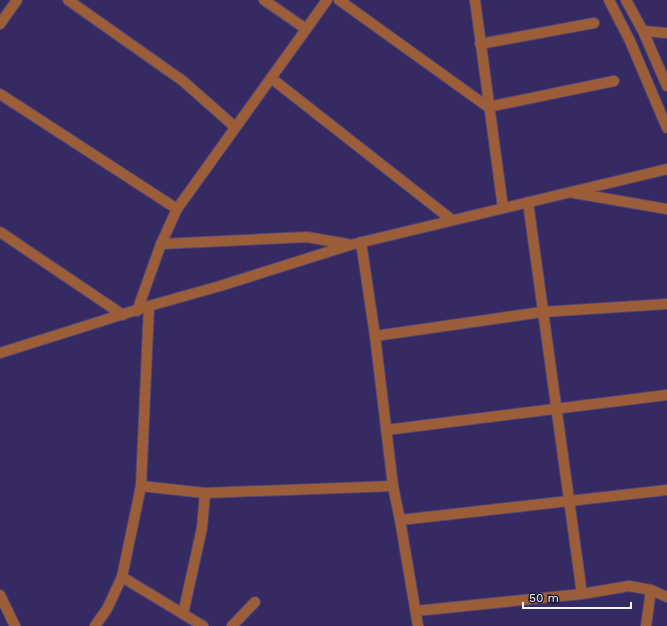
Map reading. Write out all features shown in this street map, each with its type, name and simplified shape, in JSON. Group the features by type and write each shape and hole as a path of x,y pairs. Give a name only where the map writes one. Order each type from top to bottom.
{"street":[{"path":"0,24 17,0"},
{"path":"68,0 183,81 236,127"},
{"path":"264,0 306,29"},
{"path":"137,311 177,209 327,0"},
{"path":"339,0 488,107 614,81"},
{"path":"475,0 488,107 503,208"},
{"path":"609,0 630,41 667,128"},
{"path":"626,0 643,31 667,86"},
{"path":"480,44 594,23"},
{"path":"643,31 667,34"},
{"path":"271,78 452,220"},
{"path":"0,94 177,209"},
{"path":"0,353 350,245 667,169"},
{"path":"569,192 667,209"},
{"path":"528,202 568,502 582,594"},
{"path":"0,232 123,316"},
{"path":"162,244 307,237 350,245"},
{"path":"0,243 11,239"},
{"path":"361,242 376,336 393,486 418,626"},
{"path":"376,336 542,312 667,304"},
{"path":"95,626 107,609 122,577 141,486 149,306"},
{"path":"386,430 667,395"},
{"path":"141,486 205,493 393,486"},
{"path":"400,520 667,490"},
{"path":"183,614 202,528 205,493"},
{"path":"122,577 203,626"},
{"path":"416,611 582,594 629,586 651,590 667,597"},
{"path":"646,626 651,590"},
{"path":"0,595 14,626"},
{"path":"232,626 254,602"}]}
